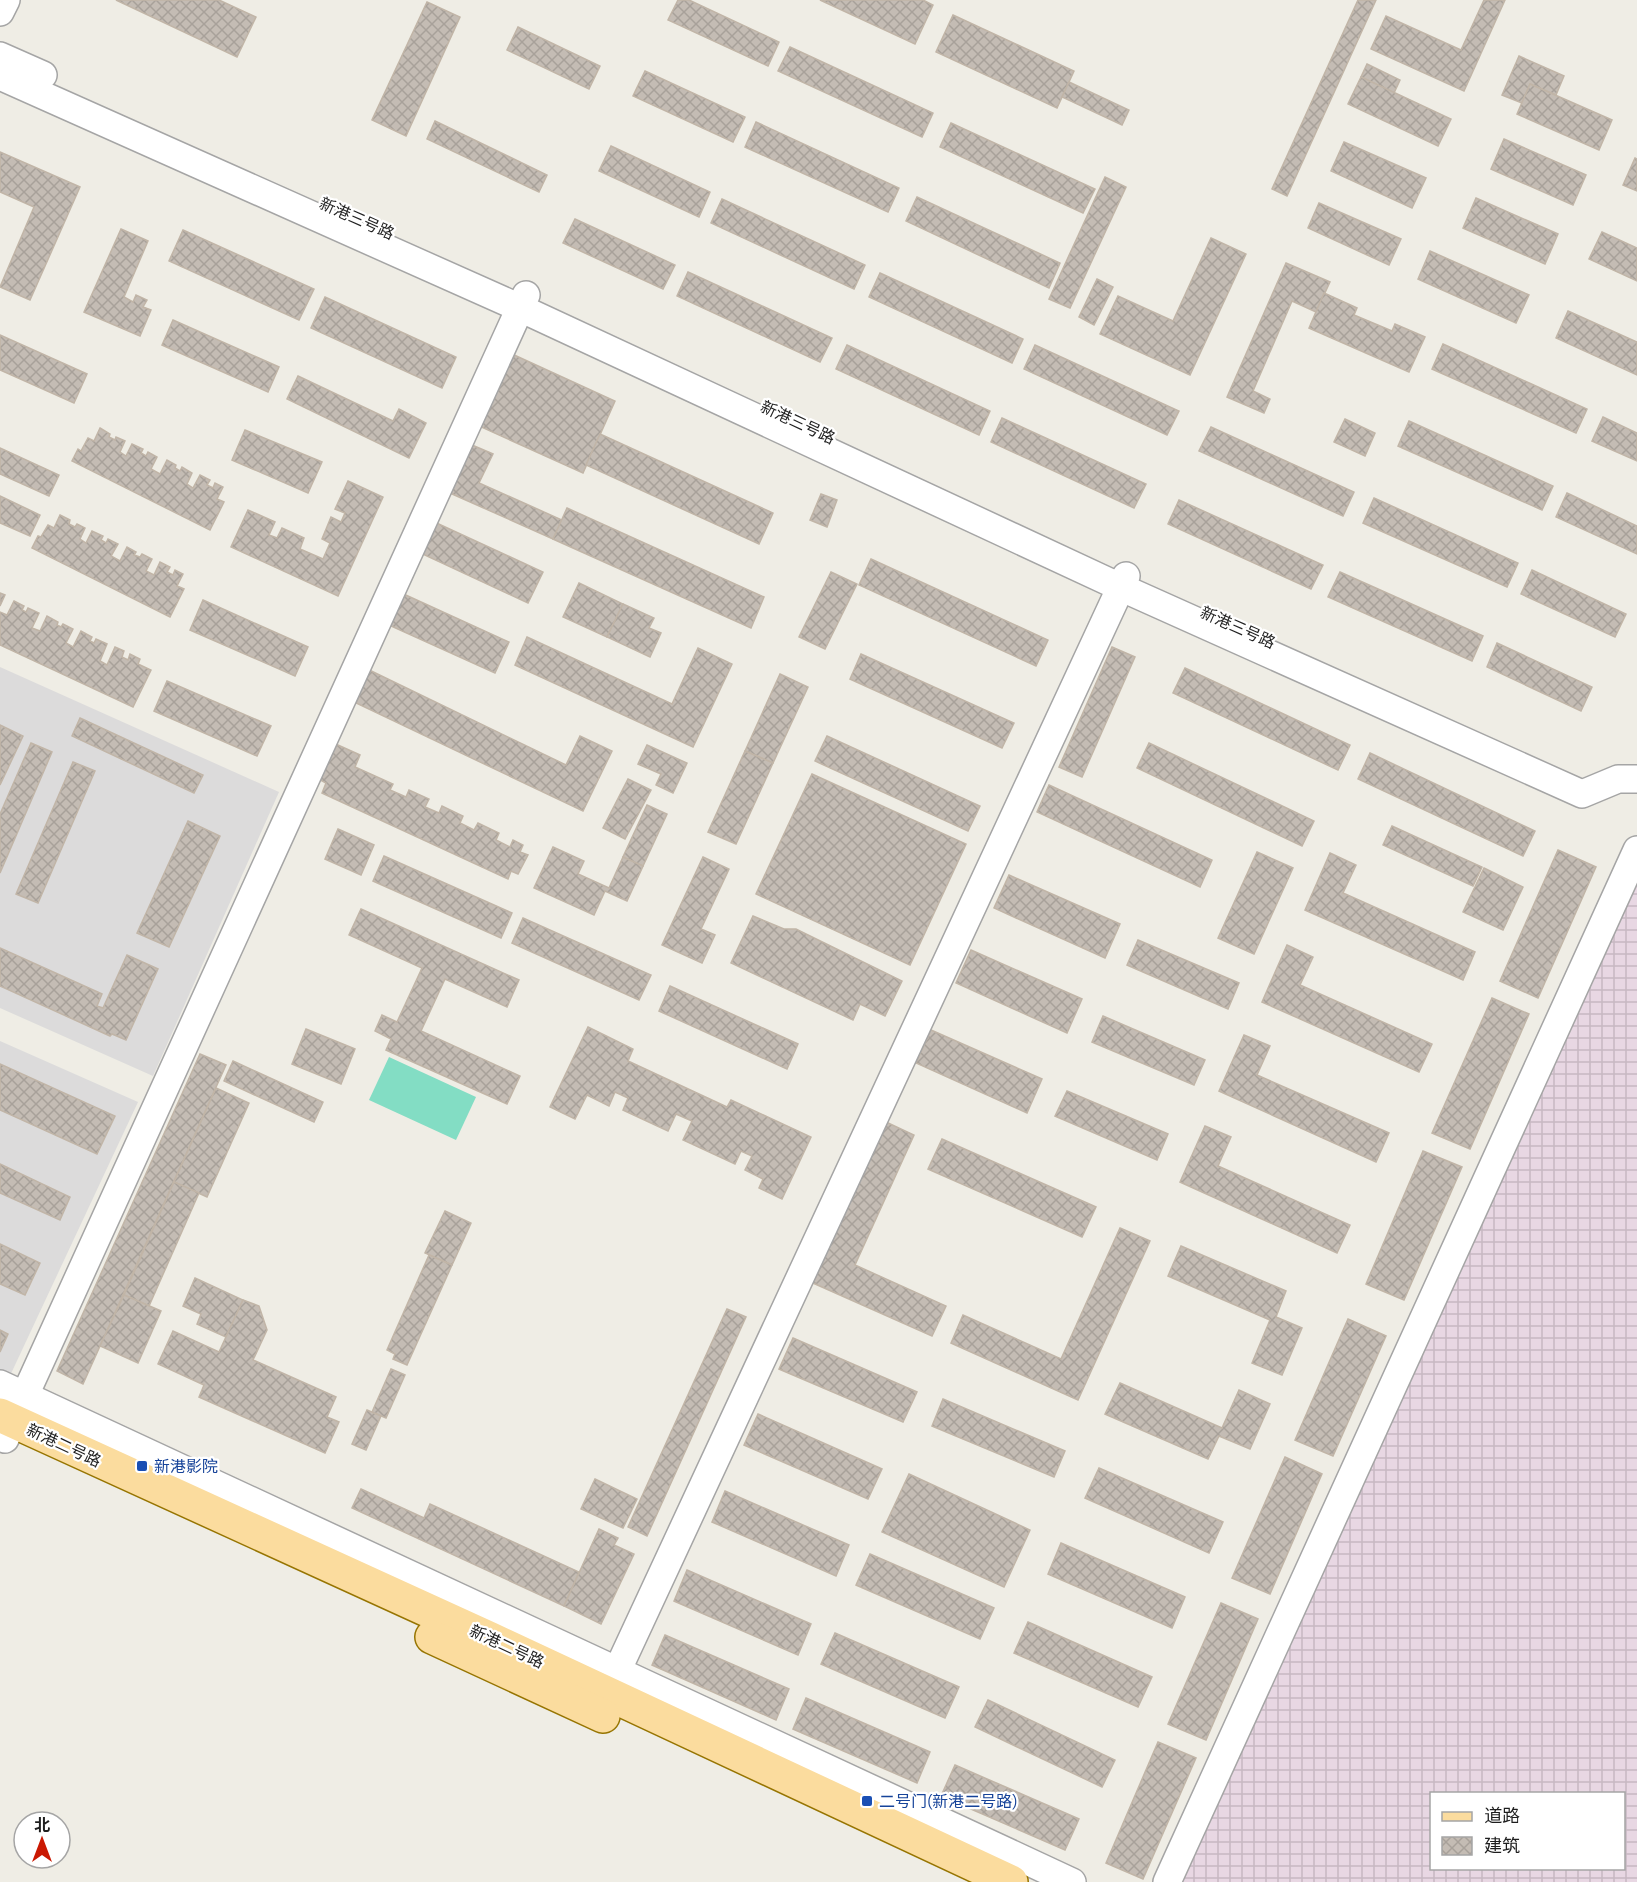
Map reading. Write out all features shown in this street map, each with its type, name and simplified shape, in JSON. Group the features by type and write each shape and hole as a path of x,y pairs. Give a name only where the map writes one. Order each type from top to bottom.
{"main road":[{"name":"新港二号路","path":"9,1422 607,1693 1011,1882"},
{"name":"新港二号路","path":"607,1693 965,1882"}],"street":[{"path":"0,12 6,0"},
{"name":"新港三号路","path":"0,56 1123,582 1582,794 1618,779 1637,779"},
{"name":"新港三号路","path":"0,76 523,301"},
{"path":"9,1422 523,301"},
{"path":"607,1693 1123,582"},
{"path":"1167,1882 1637,850"},
{"path":"0,1384 9,1422"},
{"path":"9,1422 607,1693 1072,1882"}],"shaded area":[{"path":"0,667 279,792 153,1076 0,1008"},
{"path":"1637,883 1637,1882 1182,1882"},
{"path":"0,1041 138,1102 8,1380 0,1376"}],"green space":[{"path":"389,1057 476,1097 456,1140 369,1100"}],"building":[{"path":"116,0 219,0 256,17 237,57"},
{"path":"678,0 689,0 779,42 768,66 668,20"},
{"path":"820,0 923,0 933,5 915,44"},
{"path":"1358,0 1376,0 1287,196 1272,189"},
{"path":"1484,0 1505,0 1464,91 1371,49 1386,16 1461,50"},
{"path":"427,2 460,17 406,136 372,120"},
{"path":"953,15 1074,71 1057,108 936,52"},
{"path":"518,27 600,66 589,89 507,50"},
{"path":"790,47 933,113 922,137 778,71"},
{"path":"1519,56 1564,76 1556,95 1530,84 1522,103 1502,95"},
{"path":"1367,64 1400,80 1394,93 1361,77"},
{"path":"645,71 745,117 733,142 633,96"},
{"path":"1361,77 1451,119 1438,146 1348,104"},
{"path":"1069,82 1129,110 1122,125 1062,97"},
{"path":"1530,84 1612,120 1599,150 1517,114"},
{"path":"435,121 547,175 539,192 427,139"},
{"path":"756,122 899,188 888,212 745,147"},
{"path":"951,123 1095,189 1083,213 940,147"},
{"path":"1504,139 1586,175 1573,205 1491,169"},
{"path":"1344,142 1426,178 1412,208 1331,171"},
{"path":"611,146 710,192 699,217 599,171"},
{"path":"0,152 80,187 30,300 0,287 34,207 0,192"},
{"path":"1635,158 1637,159 1637,191 1623,185"},
{"path":"1105,177 1126,187 1070,308 1049,299"},
{"path":"917,197 1060,263 1049,288 906,221"},
{"path":"1476,198 1558,234 1545,264 1463,228"},
{"path":"722,199 865,265 854,289 711,223"},
{"path":"1319,203 1401,239 1389,265 1308,228"},
{"path":"575,219 675,265 663,289 563,243"},
{"path":"121,229 148,241 124,297 133,302 136,295 147,300 143,307 151,310 140,336 84,312"},
{"path":"183,230 314,289 299,320 169,261"},
{"path":"1602,232 1637,248 1637,281 1589,259"},
{"path":"1211,238 1246,254 1190,375 1100,334 1118,296 1173,321"},
{"path":"1430,251 1529,295 1516,323 1418,279"},
{"path":"1286,263 1330,282 1316,312 1292,301 1253,391 1270,399 1264,413 1227,397"},
{"path":"688,272 832,338 820,362 677,296"},
{"path":"880,273 1023,339 1012,363 869,297"},
{"path":"1097,279 1113,287 1094,325 1079,317"},
{"path":"1324,293 1357,308 1354,315 1392,331 1395,324 1425,337 1409,372 1309,328"},
{"path":"325,297 456,357 442,388 311,328"},
{"path":"1568,311 1637,342 1637,375 1556,338"},
{"path":"173,320 279,367 268,392 162,345"},
{"path":"0,335 87,374 74,403 0,370"},
{"path":"1443,344 1587,409 1576,433 1432,369"},
{"path":"847,345 990,411 979,435 836,369"},
{"path":"1035,345 1179,411 1167,435 1024,369"},
{"path":"512,354 615,401 583,473 479,426"},
{"path":"298,376 393,421 399,409 426,423 409,458 287,399"},
{"path":"1603,417 1637,433 1637,461 1592,441"},
{"path":"1002,418 1146,484 1134,508 991,442"},
{"path":"1345,419 1375,433 1365,456 1334,442"},
{"path":"1409,421 1553,486 1542,510 1398,446"},
{"path":"1211,427 1354,492 1343,516 1199,451"},
{"path":"100,428 110,434 109,437 125,441 120,452 126,456 132,444 143,449 141,453 146,456 148,452 157,457 151,469 160,474 167,460 176,465 175,468 180,471 182,467 192,473 187,484 193,488 200,475 210,480 207,485 213,488 215,483 223,487 217,499 224,502 210,530 72,461 78,449 81,451 88,438 94,441"},
{"path":"245,430 322,462 308,493 232,460"},
{"path":"600,434 773,513 759,544 586,465"},
{"path":"472,445 493,454 479,483 562,520 553,539 450,493"},
{"path":"0,448 59,475 49,496 0,474"},
{"path":"348,481 383,497 338,596 231,547 248,510 275,522 269,535 277,538 282,528 304,538 300,549 323,559 330,543 322,539 331,517 341,522 345,513 335,509"},
{"path":"1567,493 1637,526 1637,554 1556,517"},
{"path":"821,494 837,500 827,527 810,520"},
{"path":"0,496 40,515 30,536 0,523"},
{"path":"1374,498 1518,563 1507,587 1363,523"},
{"path":"1179,500 1323,565 1311,589 1168,524"},
{"path":"567,508 764,597 751,628 553,539"},
{"path":"60,515 70,520 69,524 75,527 77,524 85,528 80,539 86,543 92,531 103,536 101,540 106,543 108,539 118,544 111,556 120,561 127,547 136,552 134,555 140,557 142,554 152,559 146,571 154,575 160,562 170,567 167,572 173,575 175,570 183,574 177,586 184,589 170,617 32,548 38,536 41,537 48,525 54,528"},
{"path":"430,520 543,572 528,603 416,551"},
{"path":"871,559 1048,640 1036,666 859,585"},
{"path":"1532,570 1626,614 1615,637 1521,594"},
{"path":"831,572 857,584 825,649 799,637"},
{"path":"1340,572 1483,636 1472,661 1328,597"},
{"path":"579,583 623,604 607,637 563,617"},
{"path":"397,591 509,642 495,673 382,622"},
{"path":"0,593 5,595 0,606"},
{"path":"203,600 308,647 295,676 190,630"},
{"path":"14,601 24,606 22,610 26,612 28,608 39,613 32,628 40,631 47,616 58,622 57,625 61,627 63,624 73,629 66,643 73,647 81,631 92,637 90,641 94,643 96,639 107,644 100,661 107,665 115,647 124,651 122,657 128,660 130,654 140,659 138,664 151,670 133,707 0,645 0,612 7,615"},
{"path":"623,604 654,618 649,628 661,633 650,657 607,637"},
{"path":"527,637 672,704 698,648 732,664 693,747 515,665"},
{"path":"1497,643 1592,687 1581,711 1487,667"},
{"path":"1112,647 1135,657 1082,777 1059,767"},
{"path":"861,654 1014,723 1002,748 850,679"},
{"path":"363,667 566,765 580,736 612,751 583,811 356,703 359,697 354,686"},
{"path":"1185,668 1350,745 1338,770 1173,693"},
{"path":"780,674 808,687 773,763 745,751"},
{"path":"167,681 271,726 257,756 154,711"},
{"path":"80,718 203,775 194,793 72,736"},
{"path":"0,725 23,736 0,785"},
{"path":"827,736 980,806 968,831 815,761"},
{"path":"329,741 360,755 355,767 393,784 390,790 406,797 409,790 429,799 425,807 439,813 442,806 463,816 460,823 474,830 478,823 499,833 496,840 510,847 513,840 523,845 520,852 528,855 518,874 511,871 508,879 322,793 326,783 313,776"},
{"path":"31,743 52,752 0,873 0,814"},
{"path":"1149,743 1314,821 1302,846 1137,768"},
{"path":"647,745 687,763 673,793 656,785 661,774 638,764"},
{"path":"745,751 773,763 736,844 708,832"},
{"path":"1370,753 1535,831 1523,856 1358,779"},
{"path":"73,762 95,771 38,903 16,894"},
{"path":"812,774 966,844 910,965 756,894"},
{"path":"628,779 651,790 625,839 603,828"},
{"path":"1049,785 1212,860 1200,887 1037,812"},
{"path":"647,805 667,814 643,866 623,857"},
{"path":"188,821 220,836 169,947 137,933"},
{"path":"1392,826 1482,867 1473,886 1383,845"},
{"path":"338,829 374,845 361,875 325,859"},
{"path":"553,847 584,861 578,874 609,888 623,857 643,866 627,901 605,891 594,915 534,888"},
{"path":"1558,850 1596,867 1538,998 1500,981"},
{"path":"1257,852 1293,868 1254,954 1218,938"},
{"path":"1330,853 1356,865 1343,893 1475,952 1463,980 1305,910"},
{"path":"384,856 512,913 501,938 373,881"},
{"path":"703,857 729,869 701,929 715,935 702,963 662,945"},
{"path":"1484,868 1523,887 1503,930 1463,912"},
{"path":"1009,875 1120,924 1105,958 994,908"},
{"path":"361,909 519,980 507,1007 445,979 421,1031 520,1076 507,1104 386,1050 391,1039 375,1031 382,1015 397,1022 422,968 349,935"},
{"path":"753,916 784,929 796,929 902,981 885,1016 860,1004 853,1020 731,963"},
{"path":"523,918 651,975 639,1000 512,943"},
{"path":"1138,940 1239,983 1228,1009 1127,965"},
{"path":"1287,945 1313,957 1300,985 1432,1044 1419,1072 1262,1002"},
{"path":"0,948 102,994 97,1006 103,1008 127,955 158,969 126,1040 112,1034 110,1036 0,986"},
{"path":"971,950 1082,999 1067,1033 956,983"},
{"path":"670,986 798,1044 787,1069 659,1011"},
{"path":"1492,998 1529,1014 1470,1149 1432,1133"},
{"path":"1103,1016 1205,1060 1194,1085 1092,1042"},
{"path":"588,1027 633,1049 628,1061 727,1107 731,1100 811,1137 782,1199 759,1188 763,1179 745,1170 752,1156 741,1151 735,1164 683,1140 692,1121 676,1114 668,1131 623,1110 628,1098 615,1092 609,1106 587,1095 575,1119 550,1107"},
{"path":"306,1029 355,1049 341,1084 292,1064"},
{"path":"931,1030 1042,1079 1027,1113 916,1063"},
{"path":"1244,1035 1270,1046 1257,1075 1389,1133 1376,1162 1219,1091"},
{"path":"200,1054 226,1065 83,1384 57,1371"},
{"path":"233,1061 323,1102 314,1122 224,1081"},
{"path":"0,1064 115,1116 97,1154 0,1110"},
{"path":"216,1088 249,1103 207,1197 174,1182"},
{"path":"1067,1091 1168,1134 1157,1160 1055,1116"},
{"path":"886,1122 914,1135 855,1265 946,1306 932,1336 813,1283"},
{"path":"1205,1126 1231,1137 1218,1166 1350,1225 1337,1253 1180,1182"},
{"path":"942,1139 1096,1207 1082,1237 928,1169"},
{"path":"1423,1151 1462,1167 1404,1300 1366,1284"},
{"path":"0,1164 70,1197 60,1220 0,1193"},
{"path":"174,1182 199,1193 149,1306 124,1295"},
{"path":"445,1211 471,1223 452,1265 425,1253"},
{"path":"1120,1228 1150,1241 1078,1400 951,1343 963,1315 1061,1359"},
{"path":"0,1244 40,1263 25,1295 0,1284"},
{"path":"1181,1246 1286,1291 1276,1317 1302,1328 1282,1375 1252,1363 1270,1320 1168,1276"},
{"path":"429,1255 452,1265 407,1365 393,1359 395,1354 387,1350"},
{"path":"195,1278 243,1300 226,1337 197,1324 201,1314 183,1306"},
{"path":"124,1295 161,1311 138,1363 100,1346"},
{"path":"243,1300 259,1306 267,1330 253,1360 336,1397 327,1417 339,1422 325,1453 199,1397 204,1385 158,1364 173,1331 219,1352"},
{"path":"727,1309 746,1317 647,1536 628,1527"},
{"path":"1348,1319 1386,1336 1333,1456 1295,1440"},
{"path":"0,1330 8,1334 0,1352"},
{"path":"793,1338 917,1392 903,1422 779,1369"},
{"path":"391,1369 405,1375 386,1418 372,1412"},
{"path":"1120,1383 1222,1428 1239,1390 1270,1404 1250,1449 1219,1436 1208,1459 1105,1414"},
{"path":"943,1399 1065,1451 1054,1477 932,1426"},
{"path":"367,1410 381,1416 366,1450 352,1444"},
{"path":"758,1414 882,1469 868,1499 744,1445"},
{"path":"1285,1457 1322,1474 1270,1594 1232,1578"},
{"path":"1099,1468 1223,1522 1209,1553 1085,1498"},
{"path":"909,1474 1030,1530 1004,1587 882,1532"},
{"path":"595,1479 637,1499 623,1528 581,1509"},
{"path":"361,1489 424,1518 430,1504 579,1572 564,1606 352,1508"},
{"path":"725,1491 849,1545 836,1576 712,1522"},
{"path":"599,1529 618,1538 614,1545 634,1554 601,1624 564,1606"},
{"path":"1061,1543 1185,1597 1172,1628 1048,1574"},
{"path":"870,1554 994,1608 980,1639 856,1585"},
{"path":"687,1570 811,1624 798,1655 674,1601"},
{"path":"1221,1603 1258,1619 1206,1740 1168,1724"},
{"path":"1028,1622 1152,1677 1138,1707 1014,1653"},
{"path":"835,1633 959,1687 945,1718 821,1664"},
{"path":"665,1635 789,1689 776,1720 652,1665"},
{"path":"806,1698 930,1752 917,1783 793,1729"},
{"path":"988,1700 1115,1760 1102,1787 975,1727"},
{"path":"1158,1742 1196,1758 1143,1879 1106,1863"},
{"path":"955,1765 1079,1819 1065,1850 941,1796"}],"place":[{"name":"新港影院","path":"142,1466"},
{"name":"二号门(新港二号路)","path":"867,1801"}]}
